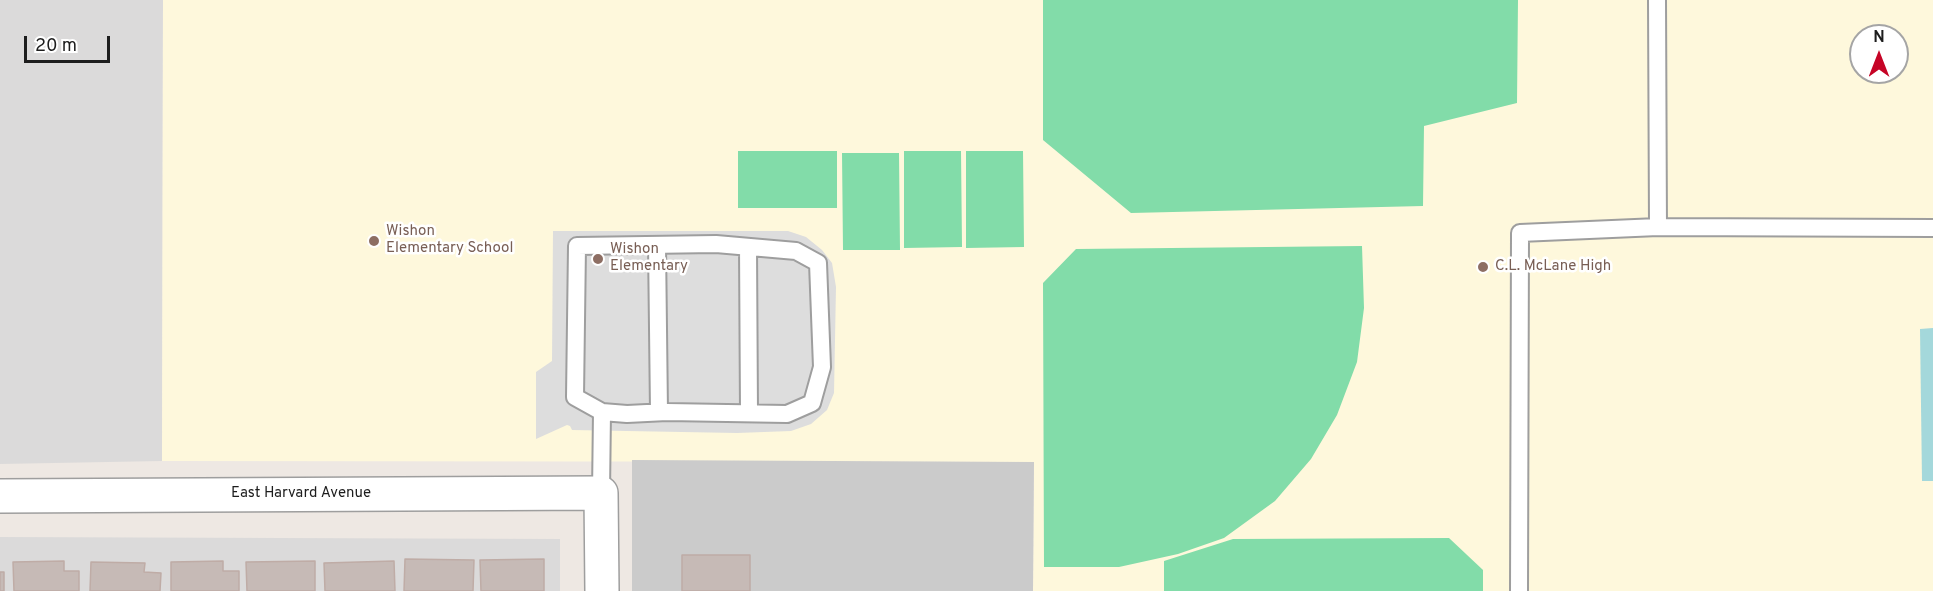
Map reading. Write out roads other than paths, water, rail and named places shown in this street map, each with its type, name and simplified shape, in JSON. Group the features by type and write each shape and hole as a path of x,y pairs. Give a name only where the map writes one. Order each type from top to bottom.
{"street":[{"name":"East Harvard Avenue","path":"0,496 601,493"},
{"path":"601,493 602,591"}],"lane":[{"path":"1657,0 1658,227"},
{"path":"1519,591 1520,232 1658,227 1933,228"},
{"path":"716,244 748,247 796,251 818,263 822,367 812,403 787,414 659,412 627,414 602,412 575,397 576,246 716,244"},
{"path":"657,245 659,412"},
{"path":"748,247 749,413"},
{"path":"601,493 602,412"}],"water":[{"path":"1933,328 1933,481 1922,481 1920,329"}],"place":[{"name":"Wishon Elementary School","path":"374,241"},
{"name":"Wishon Elementary","path":"598,259"},
{"name":"C.L. McLane High","path":"1483,267"}]}
